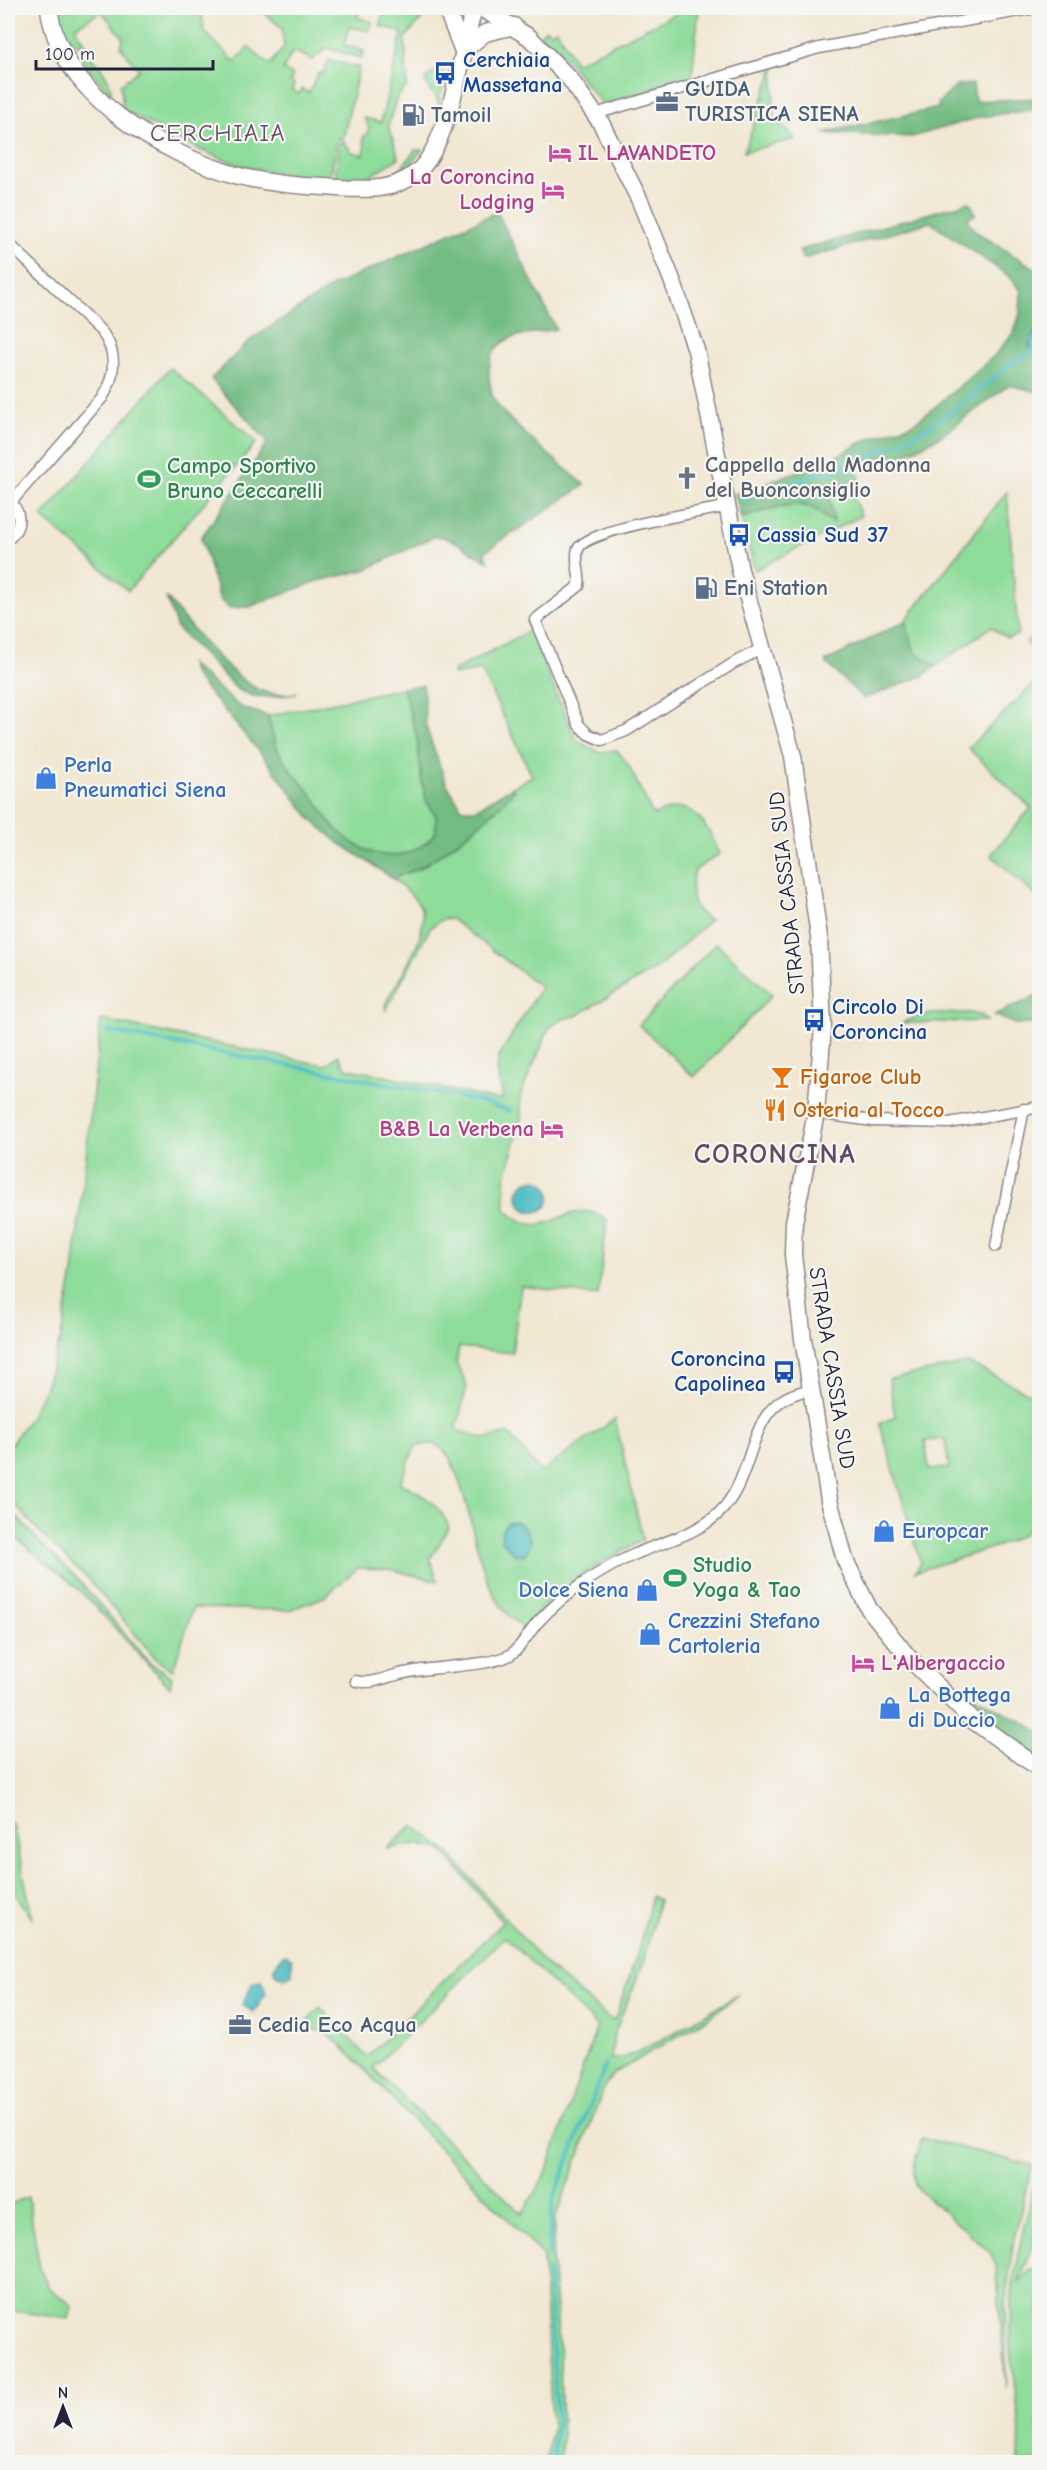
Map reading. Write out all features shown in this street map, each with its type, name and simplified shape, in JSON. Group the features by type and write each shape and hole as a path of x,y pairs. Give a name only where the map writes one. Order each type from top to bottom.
{"main road":[{"path":"49,8 55,35 69,60 90,92 119,118 166,144 225,171 290,184 375,189 395,184 416,173 429,158 441,131 474,8"},
{"path":"446,8 462,51"},
{"name":"STRADA CASSIA SUD","path":"481,8 514,26 557,65 595,114 640,201 688,324 703,382 726,507 761,650 795,765 820,952 823,1027 816,1113 792,1239 795,1282 811,1390 834,1521 849,1570 863,1599 890,1636 949,1699 995,1739 1040,1769"},
{"path":"462,51 484,33 514,26"}],"street":[{"path":"595,114 819,48 1035,8"},
{"path":"8,243 100,330 109,343 113,359 111,381 102,398 9,501 17,511 19,522 15,532 8,539"},
{"path":"726,507 617,530 585,541 577,552 579,585 535,620 579,725 588,734 602,740 626,731 734,663 761,650"},
{"path":"816,1113 873,1121 949,1123 1040,1107"},
{"path":"996,1246 1024,1109"},
{"path":"356,1681 371,1682 433,1667 508,1656 552,1608 584,1582 622,1560 690,1532 716,1516 734,1493 746,1468 760,1428 771,1408 783,1397 811,1390"}],"green space":[{"path":"58,8 209,8 202,16 204,31 235,62 248,47 270,65 284,47 282,28 258,8 361,8 357,17 372,22 370,31 349,27 344,45 364,51 361,58 327,48 312,60 293,51 283,70 293,75 290,82 294,84 292,90 299,94 302,89 309,93 318,73 322,74 329,60 359,68 343,139 338,138 330,177 273,172 224,160 128,112 123,108 121,84 139,70 121,47 123,37 101,11 75,27 84,43 84,46 78,45 64,33 59,21"},
{"path":"385,8 432,8 405,38 407,86 397,97 388,125 399,158 365,179 335,178 340,142 344,142 352,152 364,155 363,137 368,134 369,127 364,118 381,122 402,32 380,26"},
{"path":"687,8 699,8 692,76 617,101 601,103 565,58 540,35 546,29 551,32 556,29 576,63"},
{"path":"922,8 993,8 926,20"},
{"path":"84,55 99,65 109,84 111,95 81,59"},
{"path":"775,64 773,116 795,139 744,152"},
{"path":"434,72 442,72 445,77 439,105 435,93 431,92 425,80"},
{"path":"973,84 975,101 1039,98 1039,109 980,117 912,137 823,133 939,108 938,103 958,85"},
{"path":"415,150 422,150 410,165 397,174"},
{"path":"970,202 976,214 967,219 975,231 1039,271 1039,325 1031,350 1039,351 1039,392 1009,385 941,436 902,456 856,469 860,479 828,490 834,523 811,507 803,505 785,506 741,518 735,494 830,460 868,439 912,424 994,356 1014,332 1020,314 1021,291 1010,277 930,222 803,259 799,250"},
{"path":"497,212 556,329 514,337 497,348 489,369 494,399 508,418 585,485 484,552 489,561 448,538 433,537 365,570 318,581 249,607 229,608 220,600 201,538 268,442 211,379 249,341 333,286"},
{"name":"Campo Sportivo Bruno Ceccarelli","path":"170,368 257,442 128,591 42,517"},
{"path":"847,482 861,516 755,570 741,518 785,506 802,505 810,507 834,522 828,490"},
{"path":"1007,492 1018,635 1007,638 991,627 936,666 915,652 905,621"},
{"path":"166,597 209,648 247,683 268,693 297,694 271,697 253,696 238,690 177,628"},
{"path":"905,621 915,652 936,666 922,676 864,699 825,662"},
{"path":"1039,629 1039,658 1026,642"},
{"path":"529,631 577,741 599,752 617,750 629,766 653,815 676,808 692,812 704,824 720,854 695,870 692,885 694,905 703,916 710,920 659,967 576,1016 562,1019 549,1028 520,1096 521,1119 505,1180 505,1209 520,1221 534,1225 580,1212 592,1213 607,1220 598,1296 521,1286 512,1353 459,1347 456,1363 467,1386 456,1430 485,1439 508,1433 541,1472 615,1419 643,1540 579,1577 537,1613 525,1628 509,1616 497,1600 488,1581 464,1495 449,1457 438,1446 422,1445 415,1447 400,1483 430,1501 442,1514 449,1528 430,1559 438,1581 388,1569 358,1568 324,1597 289,1610 193,1608 173,1670 158,1661 87,1578 49,1542 8,1497 8,1448 30,1417 44,1390 61,1337 73,1274 101,1020 326,1065 338,1055 346,1068 497,1100 503,1099 497,1069 499,1056 541,987 451,919 443,919 430,928 386,1010 385,1004 412,956 422,929 423,916 418,902 394,879 423,866 459,841 504,802 514,791 511,788 532,776 481,670 454,675 453,671"},
{"path":"190,664 240,707 268,716 280,754 330,822 348,839 374,853 400,855 412,851 436,832 436,816 427,802 422,783 417,738 403,688 423,685 426,727 446,783 462,809 476,809 511,788 514,791 482,822 447,849 416,870 394,879 339,843 311,819 263,756 194,675"},
{"path":"1039,679 1040,893 1037,897 991,855 1031,808 968,748"},
{"path":"403,688 417,738 422,783 427,802 436,816 436,832 412,851 387,856 361,848 333,826 280,754 268,716"},
{"path":"716,943 772,995 694,1077 639,1025"},
{"path":"1039,995 1039,1024 1015,1024 994,1015"},
{"path":"970,1013 983,1016 987,1021 903,1023 927,1015"},
{"path":"968,1363 1039,1398 1039,1516 1023,1535 998,1546 915,1572 921,1563 880,1424 895,1416 889,1379","holes":["945,1439 949,1468 929,1470 925,1441"]},
{"path":"8,1507 44,1547 76,1577 149,1662 172,1677 170,1687 78,1589 8,1529"},
{"path":"932,1672 1039,1731 1039,1760 996,1728"},
{"path":"8,1822 13,1824 33,1920 8,1883"},
{"path":"413,1825 448,1852 545,1964 614,2020 638,1952 652,1896 659,1900 643,1963 614,2034 611,2059 636,2053 654,2044 740,1994 707,2019 613,2074 604,2087 555,2219 552,2259 560,2360 562,2443 558,2462 546,2462 552,2429 543,2256 340,2044 317,2030 301,2029 320,2007 367,2057 503,1922 441,1849 415,1844 387,1849","holes":["505,1937 597,2026 545,2176 522,2214 373,2068"]},
{"path":"922,2138 1032,2165 1014,2239 1005,2303 1006,2389 996,2265 989,2251 916,2187 913,2175"},
{"path":"1039,2167 1037,2226 1030,2253 1018,2282 1031,2270 1039,2269 1039,2462 1018,2462 1020,2432 1011,2359 1010,2321 1014,2276"},
{"path":"28,2197 40,2269 48,2287 72,2305 69,2319 8,2310 8,2205"}],"water":[{"path":"1039,325 1039,351 1031,350 1029,344"},
{"path":"534,1180 545,1185 550,1196 545,1207 534,1212 523,1207 518,1196 523,1185"},
{"path":"516,1522 529,1536 530,1545 525,1554 516,1555 501,1540 502,1530 507,1523"},
{"path":"283,1955 292,1959 292,1976 284,1979 275,1974 274,1968"},
{"path":"261,1981 266,1993 254,2012 242,2005 253,1983"}],"waterway":[{"path":"743,500 875,454 916,434 948,414 1008,366 1040,345"},
{"path":"1036,919 1040,922"},
{"path":"107,1031 479,1101 510,1111"},
{"path":"548,2256 553,2200 606,2064"},
{"path":"548,2270 557,2420 553,2462"}],"place":[{"name":"Cerchiaia Massetana","path":"445,73"},
{"name":"GUIDA TURISTICA SIENA","path":"667,102"},
{"name":"Tamoil","path":"413,115"},
{"name":"IL LAVANDETO","path":"560,153"},
{"name":"La Coroncina Lodging","path":"553,190"},
{"name":"Cappella della Madonna del Buonconsiglio","path":"687,478"},
{"name":"Campo Sportivo Bruno Ceccarelli","path":"149,479"},
{"name":"Cassia Sud 37","path":"739,535"},
{"name":"Eni Station","path":"706,588"},
{"name":"Perla Pneumatici Siena","path":"46,778"},
{"name":"Circolo Di Coroncina","path":"814,1020"},
{"name":"Figaroe Club","path":"782,1077"},
{"name":"Osteria al Tocco","path":"775,1110"},
{"name":"B&B La Verbena","path":"552,1129"},
{"name":"Coroncina Capolinea","path":"784,1372"},
{"name":"Europcar","path":"884,1531"},
{"name":"Studio Yoga & Tao","path":"675,1578"},
{"name":"Dolce Siena","path":"647,1590"},
{"name":"Crezzini Stefano Cartoleria","path":"650,1634"},
{"name":"L'Albergaccio","path":"863,1663"},
{"name":"La Bottega di Duccio","path":"890,1708"},
{"name":"Cedia Eco Acqua","path":"240,2025"}],"district":[{"name":"CERCHIAIA","path":"218,133"},
{"name":"CORONCINA","path":"775,1154"}]}
